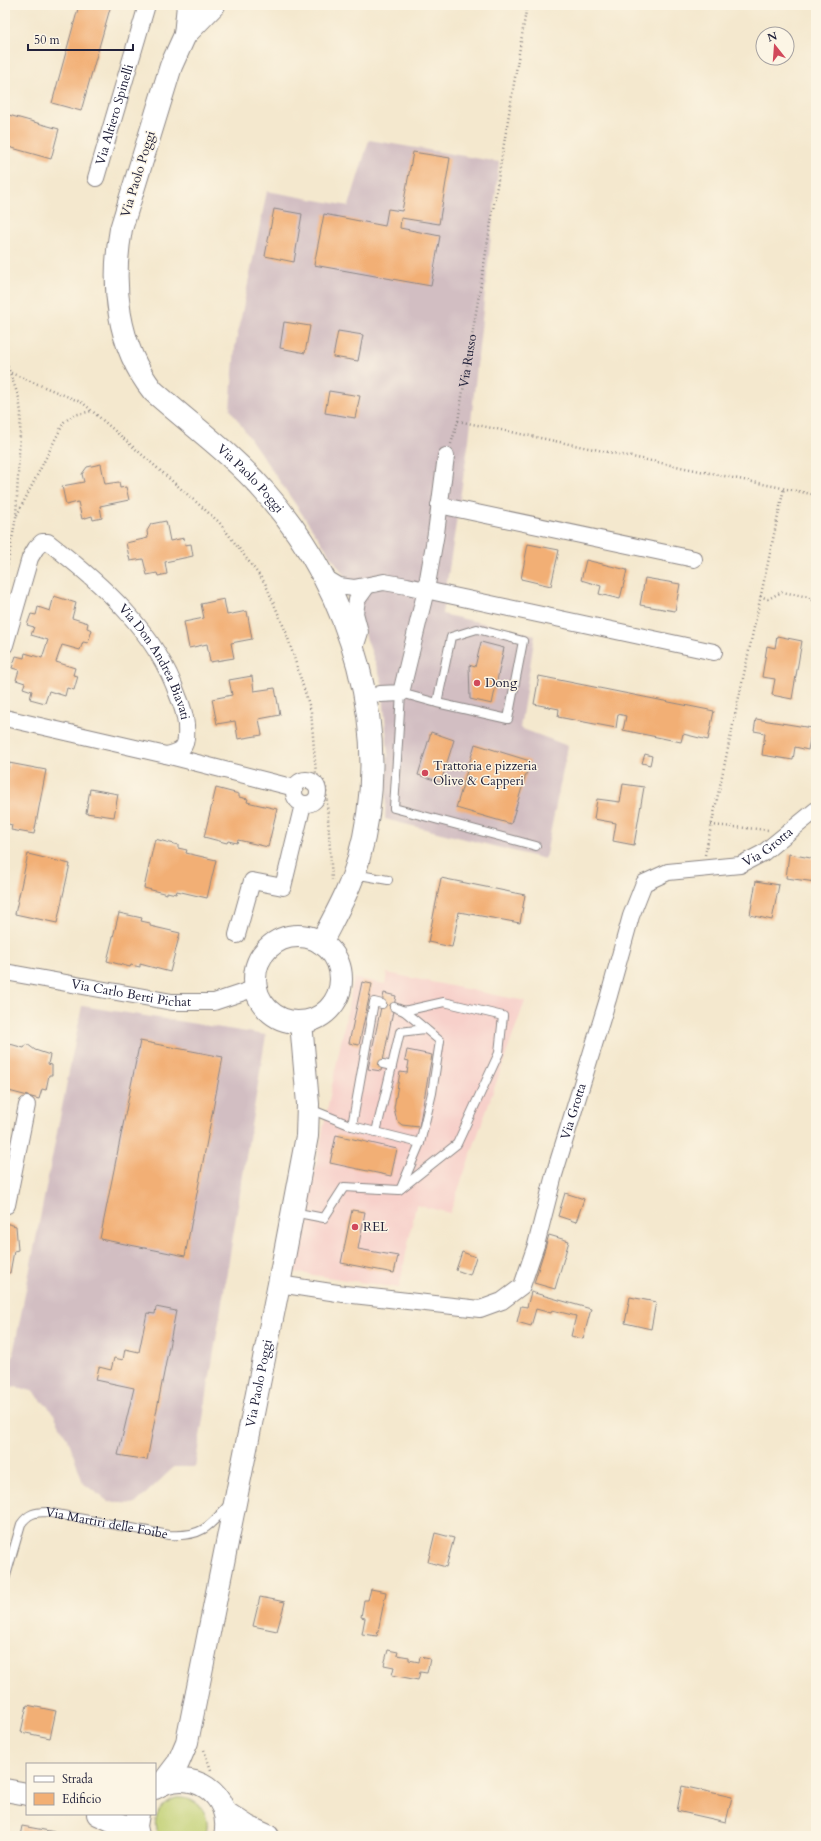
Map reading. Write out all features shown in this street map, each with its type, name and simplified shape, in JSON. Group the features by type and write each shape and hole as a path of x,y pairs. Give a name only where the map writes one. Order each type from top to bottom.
{"main road":[{"path":"185,35 188,5"},
{"path":"185,35 214,5"},
{"name":"Via Paolo Poggi","path":"185,35 172,66 121,229 116,275 118,300 128,345 136,366 153,391 244,470 265,491 305,544 324,577 338,606 354,651 362,678 366,707 371,775 364,834 350,881 321,943"},
{"path":"294,936 308,938 321,943 335,957 339,966 340,986 336,999 327,1011 310,1020 301,1022 281,1019 272,1014 259,998 256,988 255,974 259,960 268,949 280,940 294,936"},
{"name":"Via Paolo Poggi","path":"159,1786 178,1763 187,1742 279,1284 307,1136 308,1108 301,1022"},
{"name":"Via Paolo Poggi","path":"187,1742 190,1760 203,1785"},
{"path":"159,1786 182,1780 203,1785 214,1794 225,1812 248,1827 268,1836"},
{"path":"5,1790 26,1794"},
{"path":"225,1812 225,1836"},
{"path":"100,1815 120,1824 138,1836"},
{"path":"138,1815 136,1826 138,1836"}],"street":[{"name":"Via Altiero Spinelli","path":"96,178 146,5"},
{"path":"380,694 401,693 426,590 436,533 446,456"},
{"path":"439,505 694,559"},
{"name":"Via Don Andrea Biavati","path":"5,645 30,558 42,542 48,542 100,585 129,614 154,646 173,679 185,716 186,732 184,746 178,752 166,755"},
{"path":"324,577 339,586 354,588 384,582 426,590 714,652"},
{"path":"354,651 360,632 355,613 356,600 367,586"},
{"path":"5,718 166,755 295,788"},
{"path":"306,780 313,782 319,793 316,800 309,804 302,804 295,798 295,788 298,783 306,780"},
{"path":"237,936 252,881 282,887 302,804"},
{"name":"Via Grotta","path":"279,1284 344,1294 480,1309 502,1301 522,1286 536,1245 554,1175 608,999 631,916 644,883 668,872 740,865 763,853 816,810"},
{"name":"Via Carlo Berti Pichat","path":"5,972 172,1002 214,1002 256,988"},
{"path":"7,1205 10,1160 27,1105"}],"lane":[{"path":"437,703 451,637 476,629 523,641 508,719 437,703 401,693 394,808 536,846"},
{"path":"350,881 388,880"},
{"path":"352,1126 367,1061 374,1002 382,1004"},
{"path":"292,1212 324,1218 344,1187 400,1188 457,1144 499,1053 504,1016 444,1002 404,1011"},
{"path":"394,1008 404,1011 440,1041 432,1093 420,1143 400,1188"},
{"path":"376,1132 400,1032 425,1029"},
{"path":"383,1064 392,1066"},
{"path":"308,1108 352,1126 420,1143"},
{"name":"Via Martiri delle Foibe","path":"5,1579 21,1524 26,1517 35,1512 46,1512 169,1535 182,1536 196,1534 210,1526 237,1494"}],"path":[{"name":"Via Russo","path":"446,456 458,421 526,5"},
{"path":"5,360 19,398 21,413 16,517 5,578"},
{"path":"11,374 83,403 219,522 265,583 286,632 311,711 316,774 323,780 326,787 332,881 350,881"},
{"path":"16,517 64,422 74,415 92,411"},
{"path":"458,421 816,495"},
{"path":"702,869 784,488"},
{"path":"760,596 768,599 782,592 809,597 816,603"},
{"path":"711,825 790,832"}],"shaded area":[{"path":"369,140 499,162 469,440 442,614 535,635 520,728 568,746 545,859 385,819 388,754 382,682 344,575 230,409 235,347 267,191 349,206"},
{"path":"387,973 525,1001 450,1213 416,1205 399,1288 294,1272 354,978 385,984"},
{"path":"82,1006 266,1035 195,1467 174,1467 135,1504 109,1502 83,1483 70,1444 52,1411 32,1391 7,1385"}],"green space":[{"path":"176,1798 191,1800 202,1808 207,1821 205,1836 158,1836 155,1824 158,1813 165,1804"}],"building":[{"path":"79,5 111,5 81,111 52,103"},
{"path":"5,114 59,129 51,159 5,146"},
{"path":"413,152 450,158 439,224 401,218 400,228 440,236 431,286 314,265 324,214 385,226 388,209 402,211"},
{"path":"274,209 302,214 294,262 265,256"},
{"path":"284,322 310,326 305,353 280,348"},
{"path":"338,331 363,335 358,361 333,357"},
{"path":"329,391 360,396 355,418 325,413"},
{"path":"101,464 105,484 119,482 120,488 126,487 129,500 100,506 102,518 93,520 92,516 82,519 78,502 66,505 62,486 84,482 82,474 87,467"},
{"path":"166,521 170,541 184,538 185,545 191,544 193,556 165,562 167,574 158,576 157,573 147,575 143,559 130,561 126,543 148,538 147,531 151,524"},
{"path":"528,544 559,550 551,586 521,579"},
{"path":"586,560 627,570 620,599 599,594 601,586 581,580"},
{"path":"645,578 680,584 675,611 640,605"},
{"path":"54,596 76,603 72,618 88,623 87,628 92,630 88,643 83,642 80,650 62,645 56,662 75,668 73,675 78,676 74,690 67,688 65,696 49,691 45,703 30,699 32,691 23,688 25,683 16,680 19,670 12,668 16,656 24,658 25,653 42,658 48,640 31,635 34,627 27,625 31,614 36,615 38,607 50,611"},
{"path":"224,599 227,615 247,611 252,639 231,643 234,658 210,662 207,644 189,648 184,622 204,618 201,604"},
{"path":"777,636 802,641 792,699 772,695 775,679 762,677 767,646 775,648"},
{"path":"481,642 504,648 492,704 470,699 469,665 475,667"},
{"path":"252,676 254,691 275,688 280,715 259,719 262,735 238,739 235,721 217,724 212,699 232,695 229,680"},
{"path":"539,676 714,711 708,740 683,734 681,742 623,730 626,716 618,714 616,728 558,717 559,709 534,704"},
{"path":"756,719 812,728 808,750 795,747 793,760 762,755 765,733 754,731"},
{"path":"431,732 454,740 441,782 418,775"},
{"path":"475,744 530,761 511,824 456,808"},
{"path":"645,754 652,756 650,765 642,763"},
{"path":"9,763 46,770 34,834 11,830 12,825 5,823 5,769 8,770"},
{"path":"623,784 644,787 634,845 613,841 616,823 594,819 597,799 620,802"},
{"path":"216,788 239,794 239,797 248,799 247,802 277,809 268,847 238,840 237,843 228,841 227,843 204,837"},
{"path":"90,789 118,794 114,817 86,813"},
{"path":"155,839 178,845 178,848 187,850 186,853 216,860 207,898 177,891 176,894 167,892 167,894 144,888"},
{"path":"28,854 70,864 57,923 15,914"},
{"path":"789,854 816,859 816,882 786,878"},
{"path":"441,878 525,895 520,923 459,912 452,947 428,942"},
{"path":"756,881 779,885 772,920 750,915"},
{"path":"119,913 142,918 141,921 150,923 150,926 180,933 170,972 140,964 140,967 131,965 130,967 107,961"},
{"path":"362,982 372,984 359,1045 349,1043"},
{"path":"384,993 396,996 381,1071 368,1069"},
{"path":"140,1041 223,1057 185,1256 100,1239"},
{"path":"10,1044 24,1048 27,1044 35,1050 50,1055 48,1064 52,1065 52,1075 49,1075 46,1090 42,1089 39,1099 5,1090 5,1054 8,1055"},
{"path":"407,1050 432,1055 419,1127 402,1125 397,1121 394,1108 400,1072 407,1073 409,1061 405,1060"},
{"path":"336,1135 397,1149 391,1176 330,1163"},
{"path":"565,1193 584,1199 576,1222 558,1216"},
{"path":"352,1210 365,1212 358,1249 398,1256 394,1273 341,1263"},
{"path":"5,1223 16,1226 18,1250 14,1251 10,1273 5,1272"},
{"path":"549,1235 569,1241 555,1289 534,1283"},
{"path":"462,1252 476,1257 470,1275 456,1270"},
{"path":"531,1292 591,1309 583,1339 571,1336 576,1316 552,1310 551,1313 536,1309 531,1326 517,1322 521,1306 527,1307"},
{"path":"630,1297 656,1302 651,1329 625,1323"},
{"path":"156,1307 176,1311 147,1460 118,1455 134,1388 96,1380 99,1367 111,1370 114,1358 123,1360 125,1349 139,1352 147,1313 155,1314"},
{"path":"435,1533 454,1538 446,1567 428,1562"},
{"path":"371,1589 386,1592 377,1636 362,1634 365,1618 361,1617 364,1600 368,1600"},
{"path":"260,1597 285,1602 277,1631 253,1626"},
{"path":"388,1650 398,1652 397,1655 409,1657 409,1660 419,1662 420,1657 430,1659 427,1673 420,1672 418,1680 392,1675 394,1667 384,1665"},
{"path":"27,1705 56,1711 50,1738 21,1732"},
{"path":"682,1786 732,1797 726,1822 677,1811"},
{"path":"22,1826 55,1832 54,1836 20,1836"}],"place":[{"name":"Dong","path":"477,683"},
{"name":"Trattoria e pizzeria Olive & Capperi","path":"425,773"},
{"name":"REL","path":"355,1227"}]}
